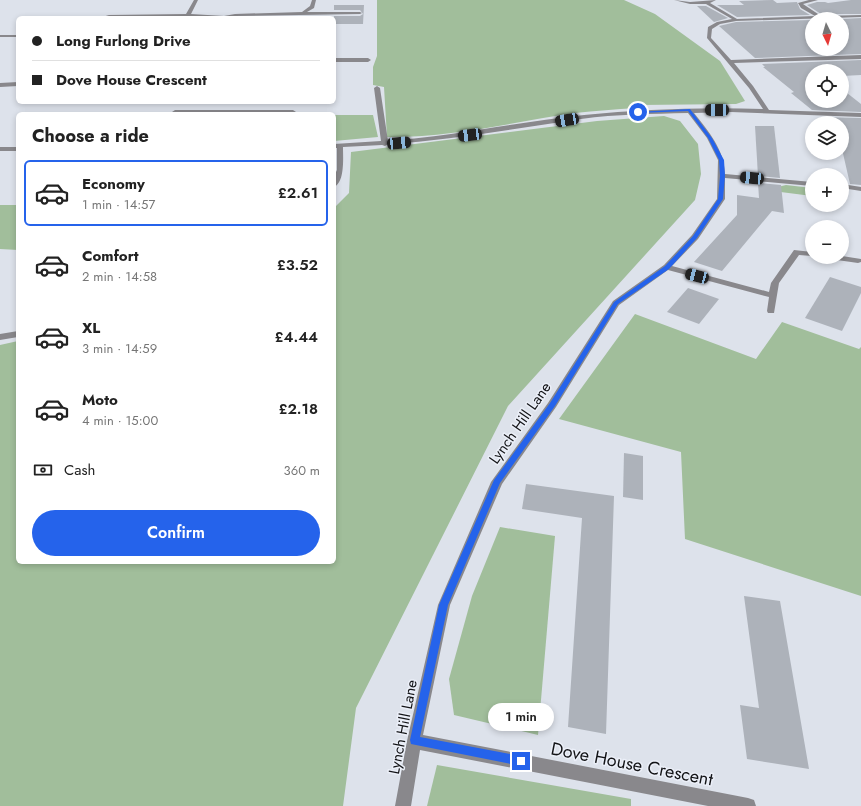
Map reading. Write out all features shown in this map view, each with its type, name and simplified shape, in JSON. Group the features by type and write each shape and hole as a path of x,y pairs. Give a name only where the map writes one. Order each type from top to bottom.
{"street":[{"path":"109,16 187,16 196,0"},
{"path":"303,13 312,7 314,0"},
{"path":"676,0 690,3 707,3 714,0"},
{"path":"812,12 800,3 816,0"},
{"path":"707,3 736,20"},
{"path":"227,16 236,14 360,13"},
{"path":"849,17 861,16"},
{"path":"767,111 752,87 709,38 710,28 718,22 736,20 805,18"},
{"path":"0,36 16,36"},
{"path":"731,62 861,57"},
{"path":"336,60 368,60"},
{"path":"0,85 16,84"},
{"path":"377,88 385,144"},
{"path":"336,180 340,170 337,146 385,144 470,135 583,117 640,112 689,110 767,111 861,115"},
{"name":"Lynch Hill Lane","path":"403,806 414,740 444,605 497,482 552,405 616,303 667,267 695,237 721,199 721,160 710,138 689,110"},
{"path":"175,111 292,112"},
{"path":"0,149 16,149"},
{"path":"722,176 805,183"},
{"path":"849,187 861,189"},
{"path":"771,311 775,283 797,252 805,253"},
{"path":"849,260 858,261"},
{"path":"667,267 773,296"},
{"path":"0,337 16,334"},
{"name":"Dove House Crescent","path":"414,740 748,806"}],"green space":[{"path":"377,0 624,0 655,14 720,61 745,101 736,104 639,105 636,108 575,113 458,132 411,137 387,137 384,87 373,85 373,67 377,56"},
{"path":"336,115 373,115 378,137 336,141"},
{"path":"664,116 680,121 698,144 701,174 695,200 508,406 356,708 343,806 0,806 0,345 16,341 16,564 336,564 336,206 349,193 351,152 597,121"},
{"path":"786,185 805,187 805,195 765,190"},
{"path":"0,205 16,205 16,250 0,249"},
{"path":"635,314 756,359 782,322 859,349 861,347 861,596 685,539 681,452 559,419"},
{"path":"500,527 555,536 538,735 454,715 449,679 472,596"},
{"path":"437,765 631,799 631,806 427,806"}],"building":[{"path":"773,0 777,3 797,2 800,9 805,12 805,15 737,17 717,5 744,5 739,1"},
{"path":"861,0 861,14 849,14 849,12 818,12 807,5 817,2 828,3"},
{"path":"334,5 364,5 363,24 336,24 336,16 360,16 363,14 360,10 334,10"},
{"path":"697,6 706,6 728,18 714,22"},
{"path":"861,18 861,54 849,54 849,19"},
{"path":"805,20 805,56 808,56 755,58 719,26 736,22"},
{"path":"861,60 861,75 849,76 849,64 805,64 805,104 791,93 794,92 763,67 765,67 762,64"},
{"path":"849,95 861,104 861,112 812,110 810,108 849,108"},
{"path":"849,118 861,118 861,185 850,184 849,168 846,168 845,160 849,160"},
{"path":"755,126 774,126 780,178 758,176"},
{"path":"758,183 781,185 784,213 772,211 722,271 694,262 737,215 737,195 759,198"},
{"path":"830,277 861,287 861,293 842,331 805,318"},
{"path":"688,288 719,299 699,324 667,312"},
{"path":"624,453 643,456 643,500 623,497"},
{"path":"526,484 614,496 606,734 568,727 582,518 522,509"},
{"path":"744,596 780,601 809,769 747,759 740,705 759,708"}],"route":[{"path":"521,761 414,740 444,605 497,482 552,405 616,303 667,267 695,237 721,199 721,160 710,138 689,110 638,112"}]}
